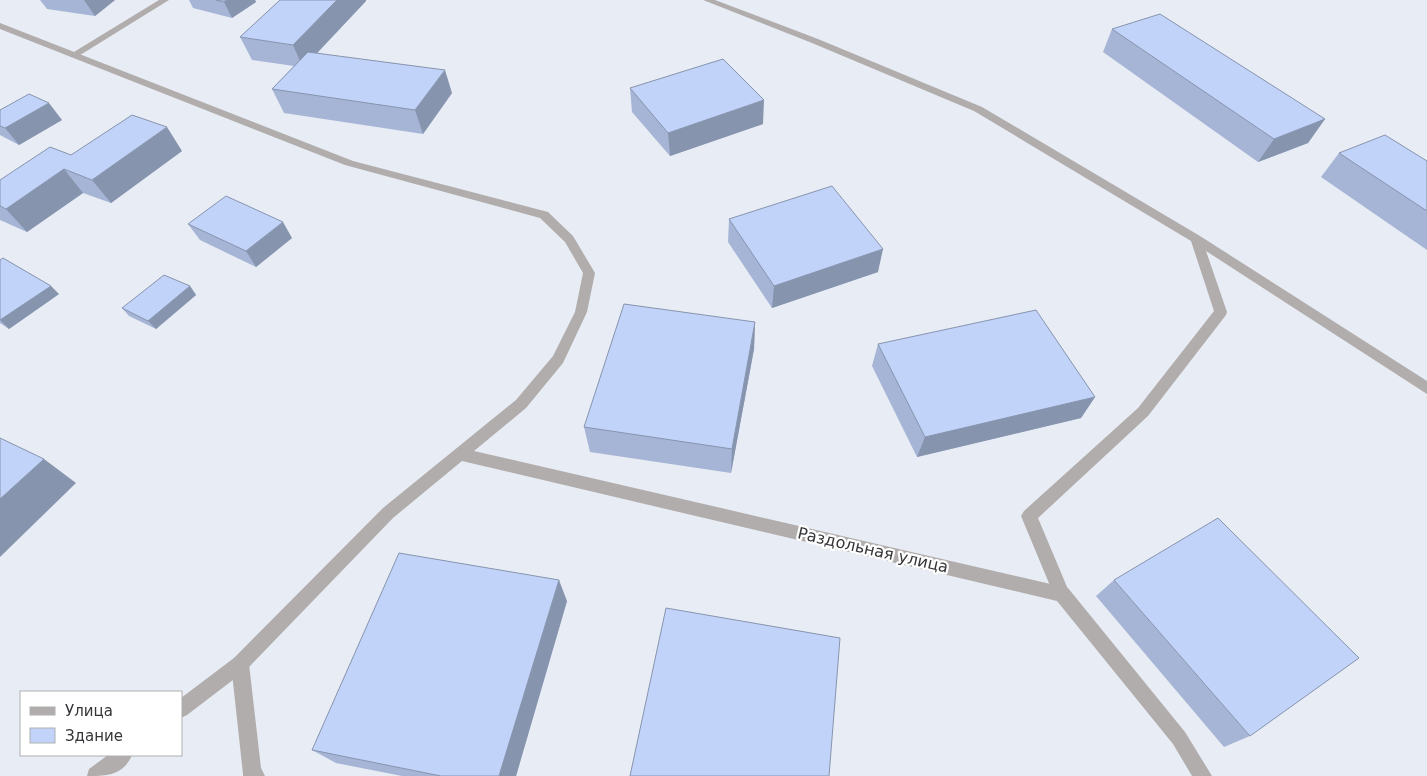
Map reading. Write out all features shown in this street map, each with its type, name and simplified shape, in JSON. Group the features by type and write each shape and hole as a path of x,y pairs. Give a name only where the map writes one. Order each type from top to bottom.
{"street":[{"path":"74,55 165,0"},
{"path":"707,0 815,41 978,109 1196,239 1427,388"},
{"path":"0,26 349,164 544,215 569,239 589,273 581,312 558,359 521,404 388,513 240,664 182,708"},
{"path":"1196,239 1221,312 1143,412 1029,516 1062,594 1179,738 1203,776"},
{"name":"Раздольная улица","path":"460,454 1062,594"},
{"path":"240,664 252,774 256,776"},
{"path":"96,776 122,756"}],"building":[{"path":"280,0 337,0 293,45 240,37"},
{"path":"1160,14 1325,119 1274,139 1112,29"},
{"path":"308,52 445,70 415,110 272,89"},
{"path":"723,59 764,100 668,133 630,88"},
{"path":"29,94 49,103 5,128 0,126 0,110"},
{"path":"132,115 167,127 92,180 64,169 6,209 0,206 0,180 50,147 71,155"},
{"path":"1385,135 1427,161 1427,211 1339,153"},
{"path":"832,186 883,249 774,286 729,219"},
{"path":"226,196 283,222 246,251 188,224"},
{"path":"3,258 51,286 0,320 0,260"},
{"path":"164,275 190,286 148,321 122,308"},
{"path":"624,304 755,322 732,449 584,427"},
{"path":"1036,310 1095,397 925,437 878,344"},
{"path":"0,438 44,459 0,499"},
{"path":"1218,518 1359,658 1250,736 1114,580"},
{"path":"399,553 559,580 499,776 441,776 312,750"},
{"path":"666,608 840,638 829,776 630,776"}]}
